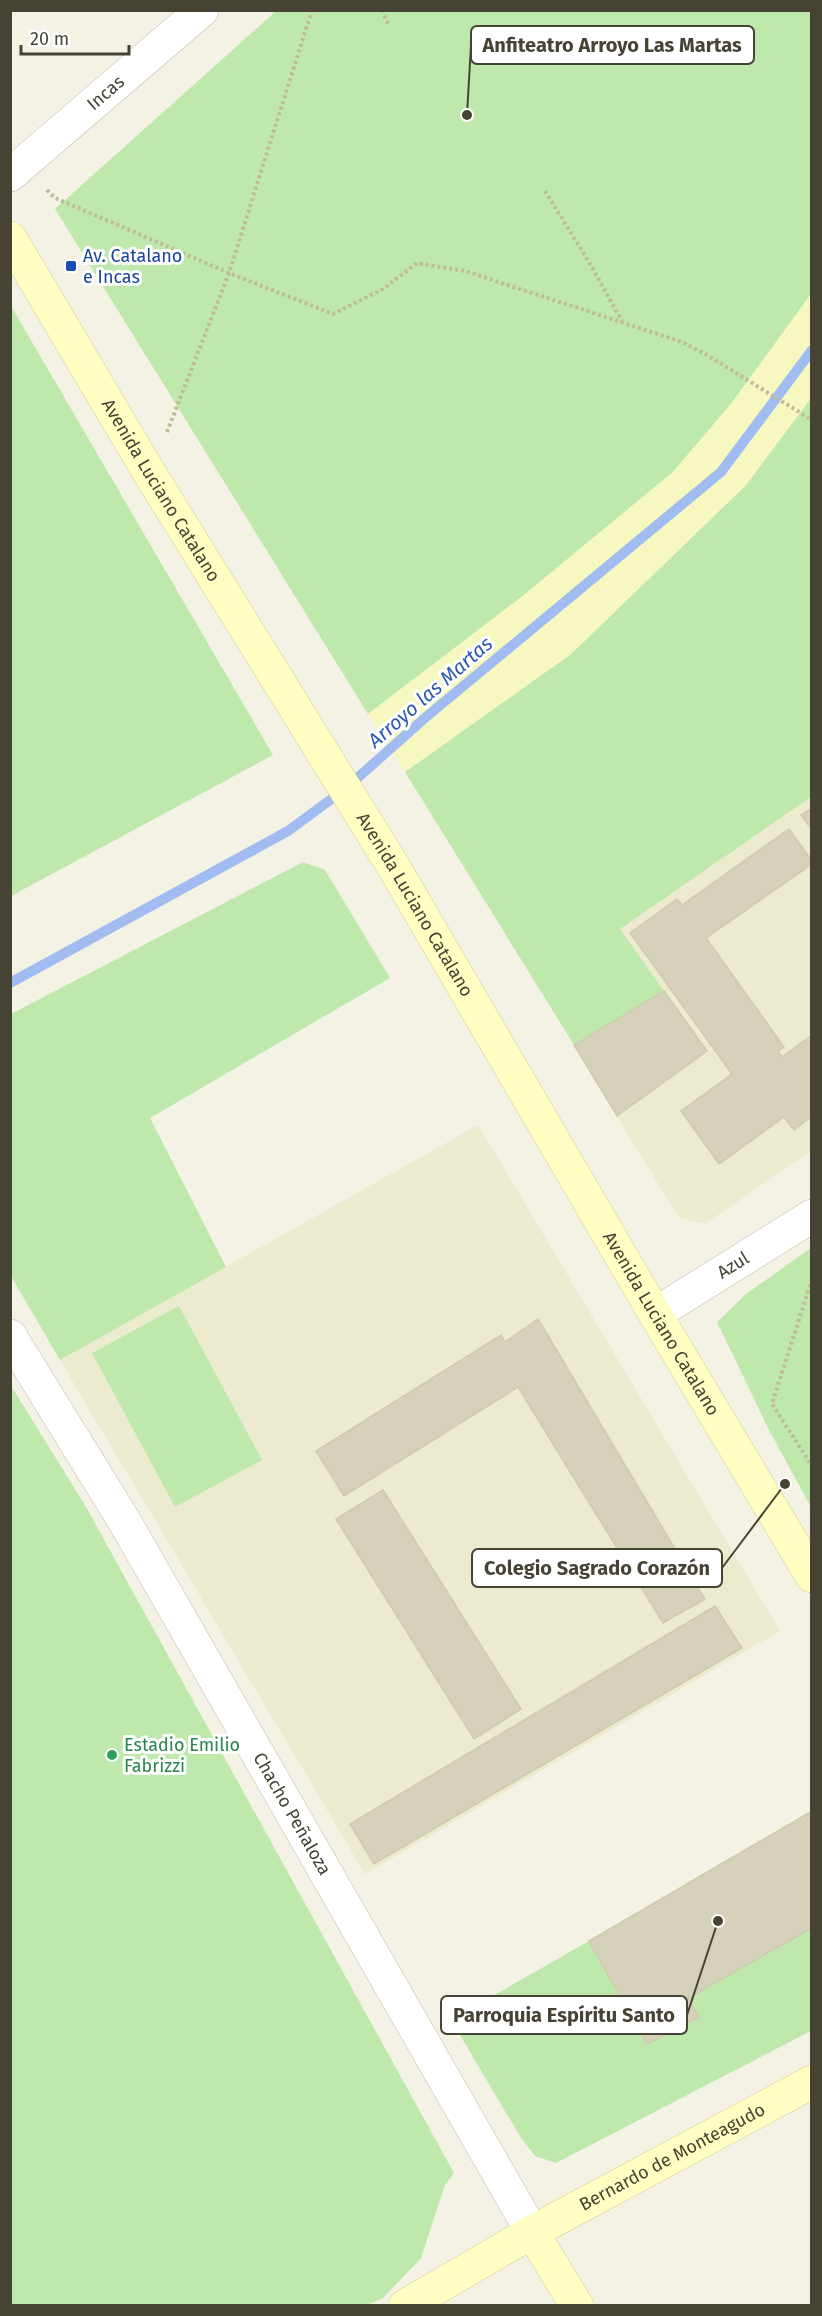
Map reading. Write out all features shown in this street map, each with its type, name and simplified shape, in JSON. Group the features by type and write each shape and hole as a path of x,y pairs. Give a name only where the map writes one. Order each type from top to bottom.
{"main road":[{"name":"Avenida Luciano Catalano","path":"10,238 150,474 393,866 655,1314 812,1576"},
{"name":"Bernardo de Monteagudo","path":"405,2306 532,2232 812,2082"},
{"path":"532,2232 577,2306"}],"street":[{"name":"Incas","path":"16,171 202,10"},
{"name":"Azul","path":"655,1314 812,1216"},
{"name":"Chacho Peñaloza","path":"10,1336 126,1524 532,2232"}],"path":[{"path":"150,474 230,273 312,10"},
{"path":"382,10 389,26"},
{"path":"16,171 55,198 230,273 333,314 382,289 417,263 465,271 682,342 708,355 812,420"},
{"path":"545,191 586,257 622,322"},
{"path":"812,1279 772,1404 812,1466"}],"shaded area":[{"path":"276,11 811,11 811,294 731,404 673,472 524,595 368,714 55,209"},
{"path":"11,306 273,755 10,896"},
{"path":"811,398 811,797 620,929 664,991 574,1045 405,772 571,654 746,485"},
{"path":"811,797 811,1151 705,1224 679,1218 617,1116 707,1051 619,929"},
{"path":"303,862 325,870 390,978 150,1118 226,1267 60,1360 11,1276 11,1014"},
{"path":"478,1125 780,1631 365,1874 60,1360"},
{"path":"811,1248 811,1507 769,1430 717,1322 746,1294"},
{"path":"179,1306 262,1460 175,1507 92,1353"},
{"name":"Estadio Emilio Fabrizzi","path":"10,1384 86,1507 454,2173 445,2185 421,2258 383,2298 367,2305 11,2305"},
{"path":"811,1928 811,2031 556,2163 535,2156 521,2138 451,2020 589,1941 647,2044 699,2017 688,1998"}],"sand":[{"path":"811,294 811,398 746,485 571,654 405,772 368,714 524,595 673,472 731,404"}],"building":[{"path":"812,808 812,830 801,815"},
{"path":"789,829 812,864 706,938 784,1047 778,1051 782,1057 812,1035 812,1116 794,1130 784,1117 719,1164 681,1111 732,1074 630,933 677,899 682,905"},
{"path":"664,991 707,1051 617,1116 574,1045"},
{"path":"538,1319 705,1599 663,1623 518,1387 344,1496 316,1451 501,1335 505,1342"},
{"path":"383,1490 521,1709 474,1739 336,1519"},
{"path":"715,1606 742,1648 374,1864 350,1824"},
{"path":"812,1811 812,1928 688,1998 699,2017 647,2044 589,1941"}],"waterway":[{"name":"Arroyo las Martas","path":"10,983 288,831 345,789 426,717 721,472 812,350"}],"place":[{"name":"Anfiteatro Arroyo Las Martas","path":"467,115"},
{"name":"Av. Catalano e Incas","path":"71,266"},
{"name":"Colegio Sagrado Corazón","path":"785,1484"},
{"name":"Estadio Emilio Fabrizzi","path":"112,1755"},
{"name":"Parroquia Espíritu Santo","path":"718,1921"}]}
